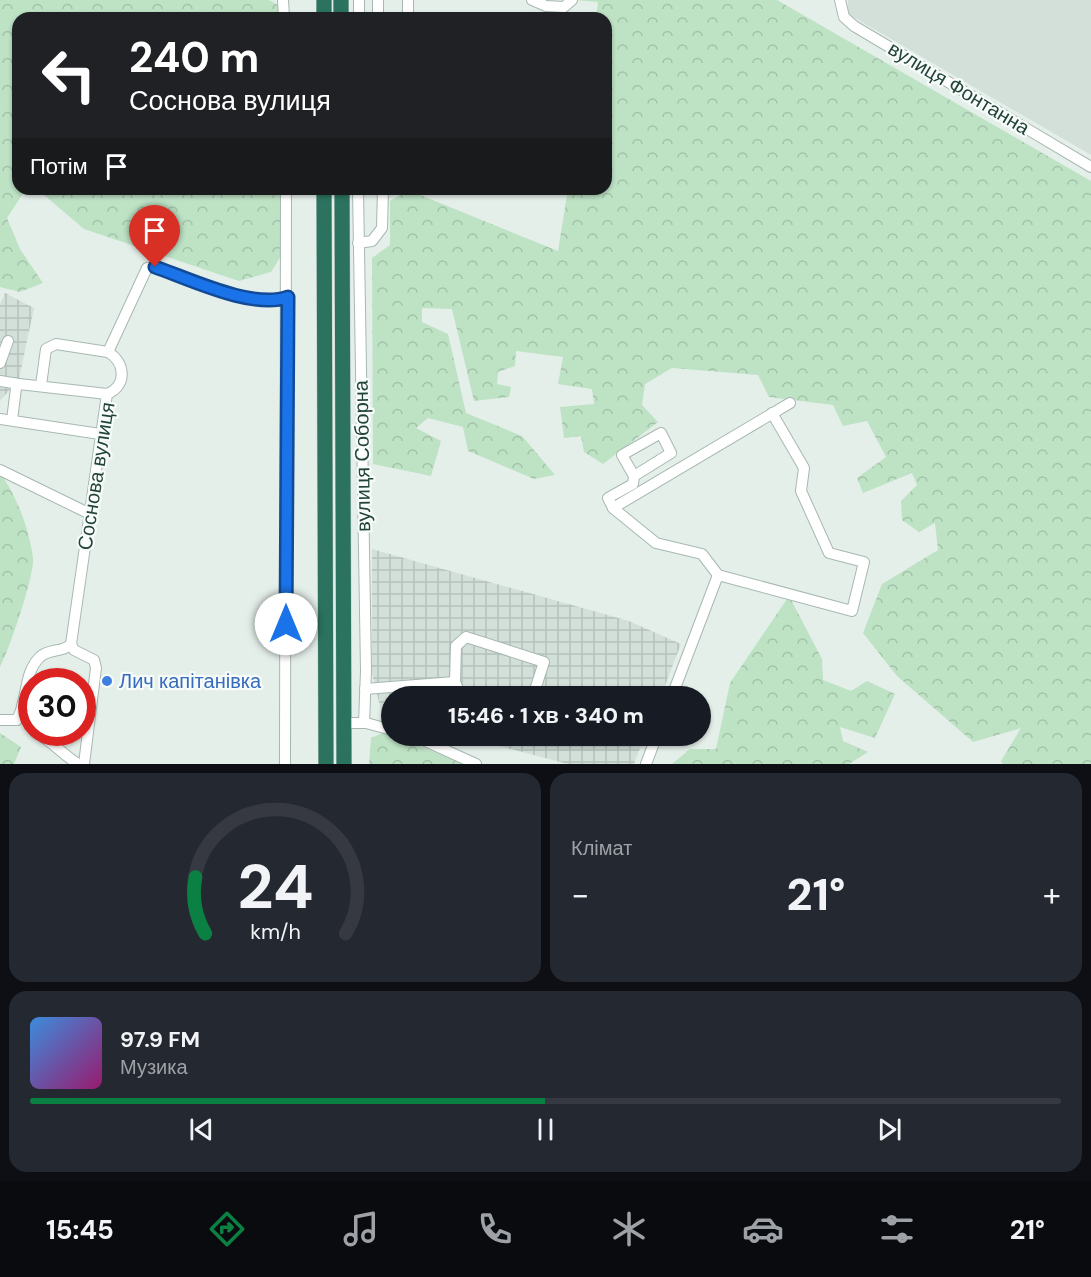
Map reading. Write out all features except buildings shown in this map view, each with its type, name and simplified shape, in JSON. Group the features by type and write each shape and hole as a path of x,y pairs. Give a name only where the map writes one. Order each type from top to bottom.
{"highway":[{"path":"324,195 326,764"},
{"path":"342,195 344,764"}],"street":[{"path":"532,0 546,6 564,7 572,0"},
{"name":"вулиця Фонтанна","path":"840,0 844,18 854,26 1091,167"},
{"path":"285,764 288,297 286,195"},
{"name":"вулиця Соборна","path":"358,195 364,723"},
{"path":"358,243 372,241 382,228 384,195"},
{"path":"41,385 46,349 56,344 108,352 147,268 155,267 245,298 264,301 288,297"},
{"path":"0,363 8,341"},
{"name":"Соснова вулиця","path":"71,645 106,394 115,391 122,382 122,369 118,358 108,352"},
{"path":"0,381 106,394"},
{"path":"12,420 16,388 19,384"},
{"path":"613,508 790,403"},
{"path":"634,476 671,453 661,433 622,455 634,476 633,484 608,498 613,508 656,543 702,554 718,575 852,611 864,562 829,553 801,491 804,468 772,413"},
{"path":"0,419 100,434"},
{"path":"0,470 88,513"},
{"path":"676,686 718,575"},
{"path":"457,686 456,646 466,637 544,662 536,686"},
{"path":"31,668 45,653 67,649 71,645 74,650 94,660 96,668 84,764"},
{"path":"365,689 455,682"},
{"path":"0,720 18,718"},
{"path":"344,723 364,723 381,727"},
{"path":"56,746 62,754 78,764"},
{"path":"436,746 476,764"},
{"path":"646,764 653,746"}],"shaded area":[{"path":"848,0 1091,0 1091,155 848,14"},
{"path":"5,293 34,308 19,379 0,401 0,304"},
{"path":"372,549 629,621 681,644 665,686 381,686 381,711 372,673"},
{"path":"499,746 641,746 634,764 568,764"}],"green space":[{"path":"0,0 269,0 280,6 280,12 12,12 12,195 22,195 7,218 20,249 43,283 20,292 0,287"},
{"path":"575,0 777,0 1091,181 1091,764 1003,764 1001,761 1021,728 973,742 897,676 863,633 882,584 938,550 935,523 919,532 902,520 901,501 917,485 912,473 863,493 857,478 886,457 867,421 843,426 833,405 769,397 758,375 672,368 645,384 642,405 658,422 603,464 584,452 581,436 564,438 560,407 594,404 592,389 558,384 563,357 516,351 515,366 498,372 497,384 511,387 509,397 474,401 452,309 422,308 422,322 448,334 466,413 522,436 555,475 534,479 468,451 463,427 428,418 416,428 441,441 431,476 373,464 372,258 390,245 390,201 400,195 420,195 558,251 567,195 612,195 612,12 597,12 598,2"},
{"path":"44,195 285,195 286,248 271,272 239,281 84,229"},
{"path":"0,473 21,513 29,536 33,567 21,612 0,667"},
{"path":"789,596 822,659 823,680 851,691 867,681 895,694 875,738 840,727 843,741 868,752 849,764 672,764 690,749 716,749 730,683"},
{"path":"0,733 21,747 14,764 0,764"},
{"path":"381,734 381,746 420,746 464,764 369,764 371,738"}],"place":[{"name":"Лич капітанівка","path":"107,681"}],"route":[{"path":"155,267 245,298 264,301 288,297 286,624"}]}
